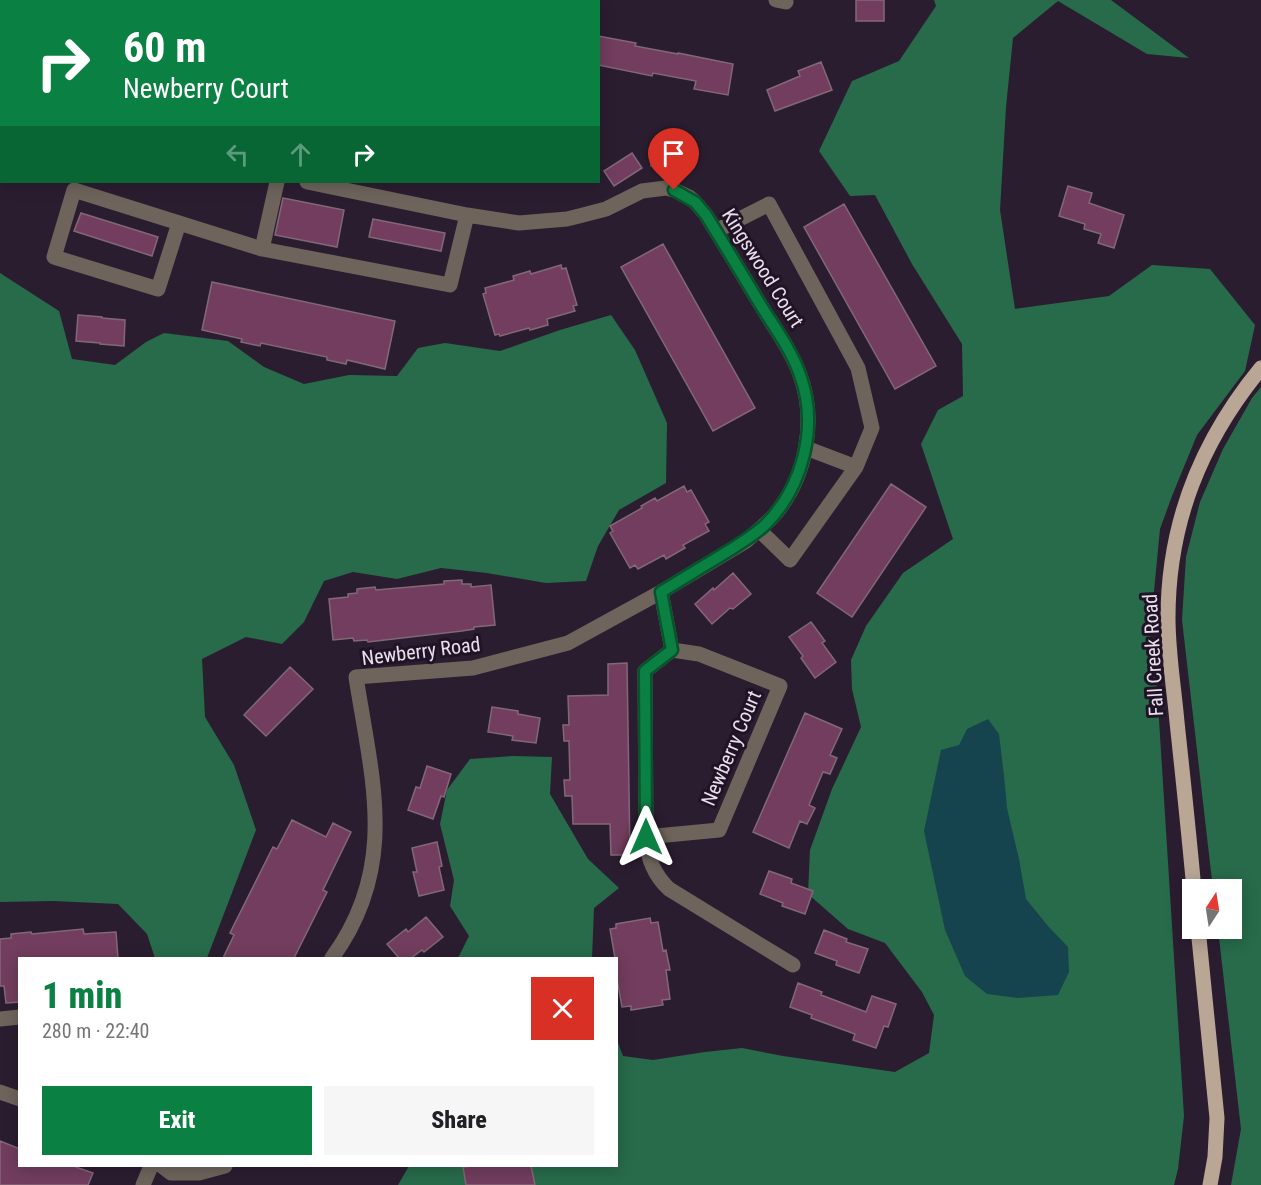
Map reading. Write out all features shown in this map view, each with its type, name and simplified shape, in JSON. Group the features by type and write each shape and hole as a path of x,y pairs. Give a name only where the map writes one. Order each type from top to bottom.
{"main road":[{"name":"Fall Creek Road","path":"1193,879 1169,645 1168,596 1173,555 1182,515 1204,454 1233,404 1261,368"},
{"path":"1199,939 1217,1118 1215,1157 1210,1185"}],"street":[{"path":"262,249 277,183"},
{"name":"Kingswood Court","path":"312,183 467,215 519,223 567,219 606,209 642,191 666,188 682,193 695,202 706,215 795,361 808,408 806,447"},
{"path":"179,223 158,289 54,257 74,190 262,249 450,285 467,215"},
{"path":"716,231 769,204 858,368 872,428 856,467 790,560 759,530"},
{"path":"806,447 856,467"},
{"name":"Newberry Road","path":"333,957 351,928 363,899 370,875 376,834 374,794 356,677 473,668 568,643 661,592 746,541 775,514 789,494 799,472 806,447"},
{"path":"661,592 672,650 645,671 647,851 652,865 663,884 669,889 793,965"},
{"name":"Newberry Court","path":"646,837 719,830 780,686 699,654 672,650"},
{"path":"0,1019 18,1017"},
{"path":"0,1092 18,1098"},
{"path":"163,1167 171,1173 199,1173 221,1167"}],"green space":[{"path":"934,0 1111,0 1189,58 1147,54 1058,1 1013,38 1000,210 1015,309 1109,296 1152,265 1210,269 1255,325 1245,371 1197,435 1160,529 1149,643 1157,688 1184,1116 1174,1185 398,1185 408,1167 618,1167 618,1043 623,1056 653,1060 742,1048 895,1072 929,1053 934,1015 922,992 885,943 848,929 808,894 810,850 832,789 861,727 852,689 851,660 866,626 903,573 953,539 921,444 938,410 963,396 962,344 912,264 875,195 850,196 819,151 852,81 899,61 936,6"},
{"path":"0,273 59,311 72,359 115,365 146,342 164,333 228,341 264,367 304,384 349,375 397,376 418,348 445,343 500,351 611,315 635,350 667,423 666,483 619,510 598,546 586,581 546,583 441,568 397,579 353,572 324,581 304,622 282,644 246,637 202,659 205,717 234,765 256,830 207,957 155,957 147,934 118,904 54,901 0,902"},
{"path":"1261,387 1261,1185 1231,1185 1241,1129 1219,939 1242,939 1242,879 1212,879 1182,620 1186,557 1200,502 1223,449 1252,398"},
{"path":"513,756 552,757 550,794 588,859 619,888 594,908 592,957 458,957 469,936 450,906 454,880 440,824 447,790 470,759"}],"shaded area":[{"path":"988,719 999,734 1007,808 1026,899 1068,947 1069,972 1058,995 1018,998 987,994 965,976 945,930 924,831 941,750 959,745 967,729"}],"building":[{"path":"856,0 884,0 884,21 856,21"},
{"path":"600,36 636,43 635,46 733,64 728,95 694,89 696,81 653,73 652,76 600,65"},
{"path":"821,62 832,90 775,111 767,90 800,76 798,71"},
{"path":"654,148 685,155 681,172 651,166"},
{"path":"632,153 642,168 614,186 604,171"},
{"path":"1068,186 1092,193 1089,203 1124,215 1114,248 1098,243 1101,234 1084,229 1085,224 1059,216"},
{"path":"283,198 344,210 337,247 275,235"},
{"path":"844,204 936,366 895,389 804,227"},
{"path":"81,213 158,237 152,256 74,231"},
{"path":"373,219 445,233 441,251 369,237"},
{"path":"663,244 755,408 713,431 621,267"},
{"path":"561,265 562,269 566,268 577,305 573,306 575,311 547,319 548,325 500,336 495,335 483,294 486,293 485,288 514,280 513,276 530,271 531,274"},
{"path":"212,282 395,321 385,369 347,360 346,364 327,360 327,357 261,343 260,346 241,342 242,339 202,330"},
{"path":"78,315 125,320 124,346 76,341"},
{"path":"891,484 926,507 852,617 817,593"},
{"path":"684,486 687,492 691,490 709,522 705,524 709,531 683,545 685,548 666,559 664,555 638,569 635,565 630,568 610,533 613,531 610,526 655,498 657,501"},
{"path":"733,573 751,594 712,624 695,604"},
{"path":"462,580 462,584 471,584 471,587 491,585 495,625 368,642 367,640 354,641 353,638 333,640 329,599 348,597 348,594 357,593 357,589 375,587 376,590 444,584 444,581"},
{"path":"811,622 825,641 822,643 836,662 815,678 789,637"},
{"path":"627,663 630,855 611,855 610,824 573,824 572,796 565,796 564,780 570,780 569,741 564,741 563,725 569,725 568,696 608,695 608,664"},
{"path":"290,667 313,689 266,736 244,715"},
{"path":"492,707 518,711 518,714 540,718 536,743 512,740 513,736 488,732"},
{"path":"805,713 842,729 830,755 837,758 830,774 823,772 809,805 815,808 807,824 800,821 789,848 753,832"},
{"path":"427,766 451,774 444,797 441,796 433,819 408,810 416,787 420,788"},
{"path":"292,820 326,837 333,823 351,832 323,890 327,892 294,957 223,957 234,935 230,933 273,847 277,849"},
{"path":"437,842 444,890 419,896 413,872 417,872 412,848"},
{"path":"769,871 792,879 791,883 813,891 805,914 782,906 783,903 760,894"},
{"path":"426,917 443,937 424,952 422,950 412,957 398,957 387,944 406,929 408,932"},
{"path":"650,918 651,923 658,922 663,951 666,950 670,970 666,970 670,999 662,1000 663,1005 631,1010 631,1006 622,1007 618,985 618,957 615,957 610,929 616,928 616,924"},
{"path":"83,929 84,934 116,932 118,957 18,957 18,1002 6,1003 4,986 0,986 0,939 11,938 11,934 31,932 32,934"},
{"path":"824,930 847,939 846,942 868,949 859,973 836,965 837,961 815,953"},
{"path":"798,983 822,992 821,995 866,1012 872,996 896,1004 888,1027 884,1026 876,1048 853,1040 855,1034 811,1018 812,1015 790,1007"},
{"path":"0,1141 18,1148 18,1167 76,1167 93,1173 88,1185 0,1185"},
{"path":"463,1167 531,1167 535,1185 466,1185"}],"route":[{"path":"646,837 645,671 672,650 661,592 746,541 775,514 793,487 802,464 808,424 808,408 803,384 791,354 706,215 695,202 674,190"}]}
